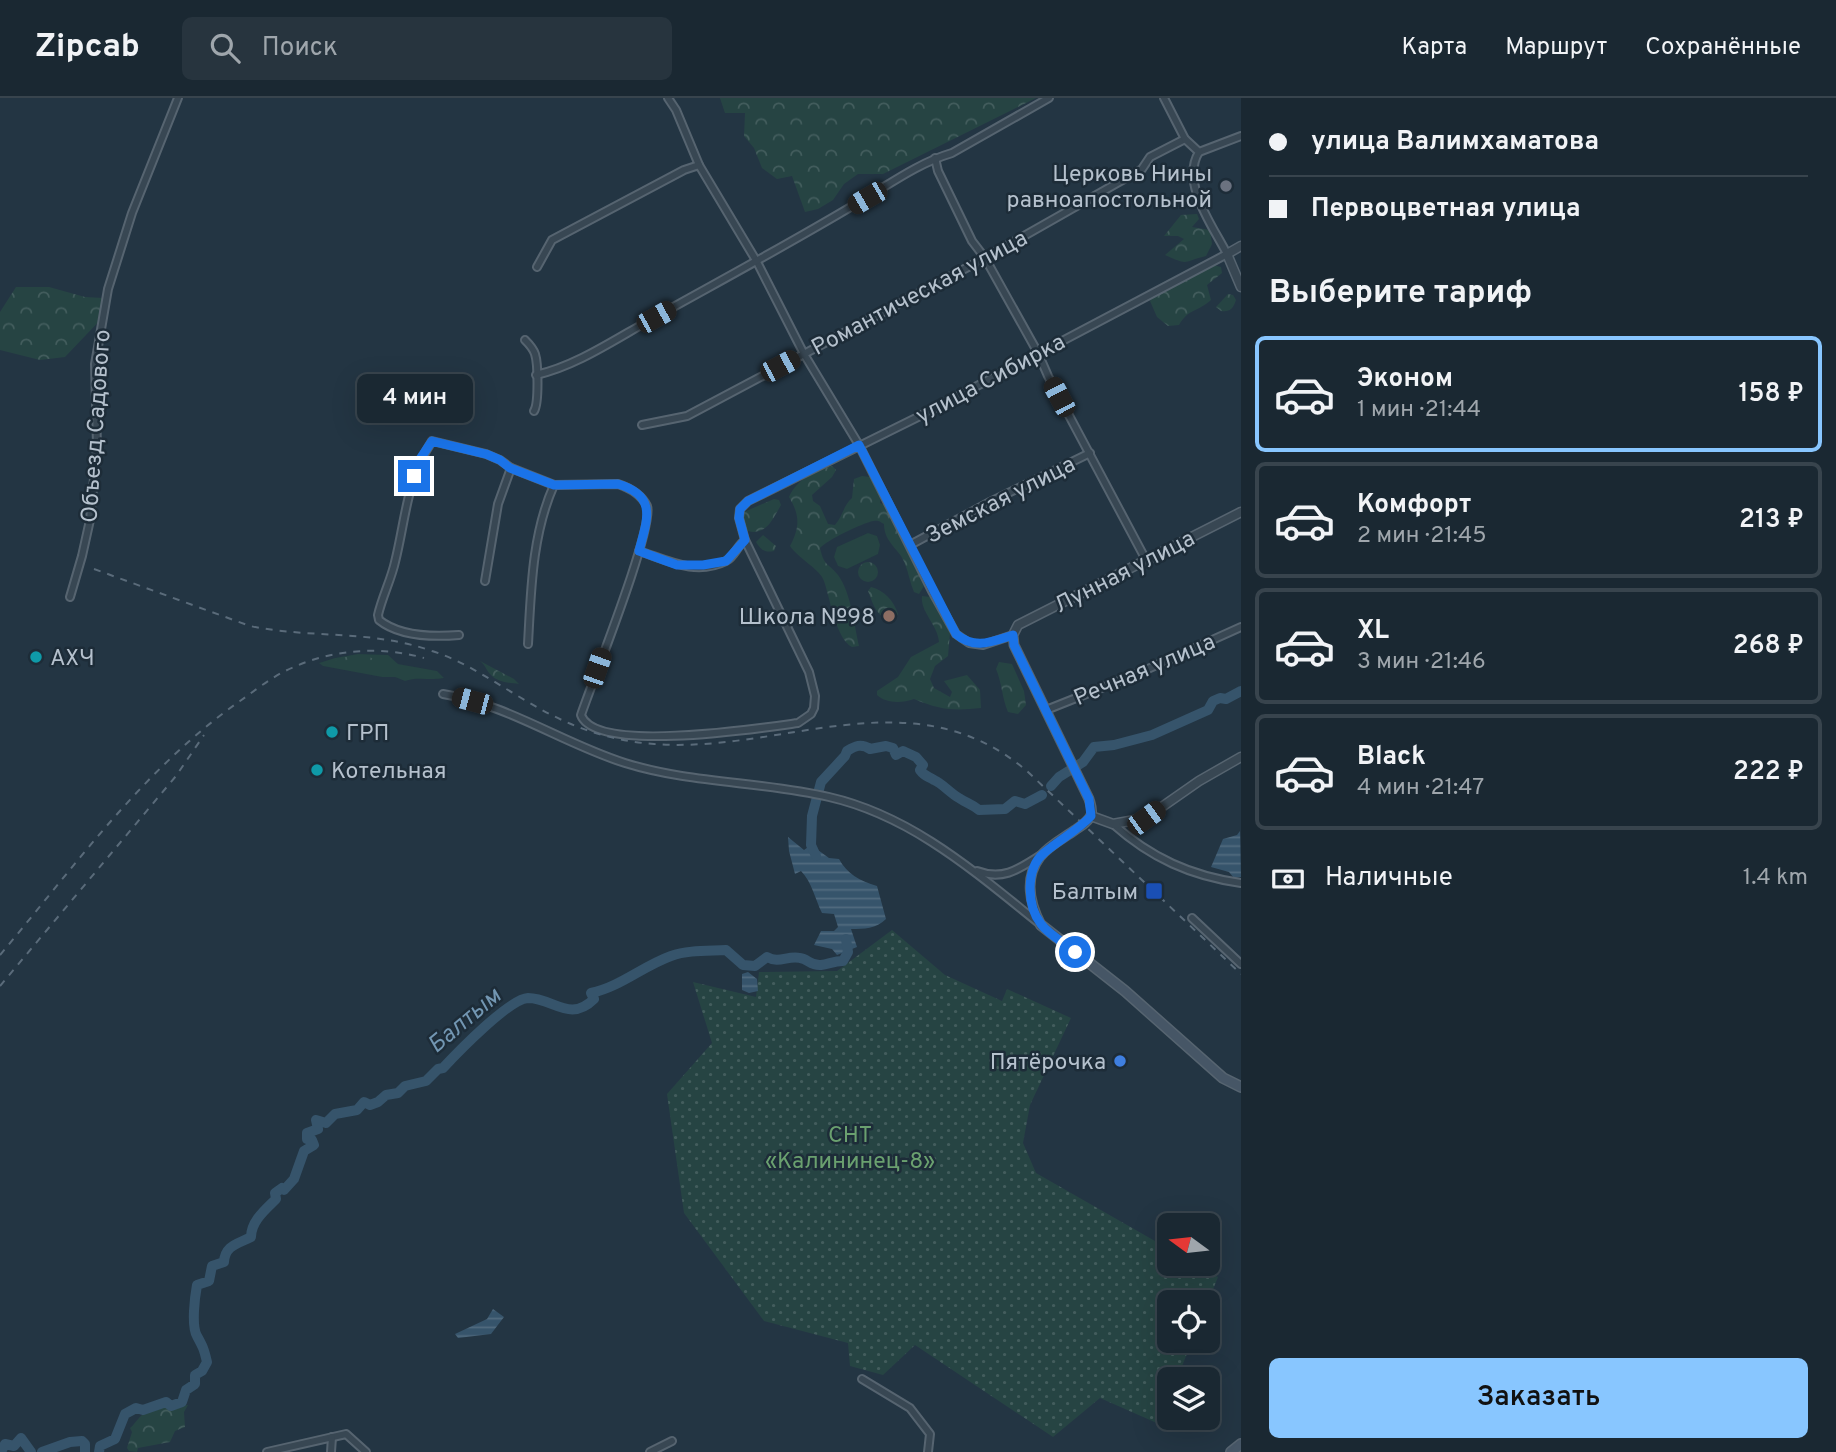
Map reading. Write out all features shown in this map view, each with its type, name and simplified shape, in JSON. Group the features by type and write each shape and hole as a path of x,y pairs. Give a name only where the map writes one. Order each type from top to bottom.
{"main road":[{"path":"1041,925 1125,991 1223,1078 1241,1087"},
{"path":"1231,1452 1241,1444"}],"street":[{"name":"Объезд Садового","path":"69,597 90,520 97,447 95,365 107,289 132,213 178,98"},
{"path":"668,98 676,110 700,166 757,262 804,354 859,445 956,634 969,643 982,645 1013,635 1014,645 1089,799 1091,816 1041,855 1007,874 986,874 972,869"},
{"path":"536,375 549,372 596,350 757,262 897,178 935,158 952,153 1049,98"},
{"path":"1164,98 1185,139 1199,152"},
{"path":"1241,136 1199,152 1196,157 1194,182 1199,199 1241,287"},
{"name":"Романтическая улица","path":"642,425 687,416 985,258 1142,169 1150,157 1185,139"},
{"name":"Земская улица","path":"935,158 938,171 972,241 985,258 1038,353 1146,560"},
{"path":"537,267 552,240 684,170 700,166"},
{"name":"улица Сибирка","path":"745,540 739,518 740,509 748,501 922,415 1241,246"},
{"path":"525,340 536,355 539,394 534,411"},
{"path":"460,635 424,635 388,626 379,620 379,610 391,579 399,545 406,502 420,459 432,441 486,454 510,468 554,485 618,484 634,491 647,507 648,516 639,551 581,715 583,721 599,730 616,734 707,735 798,723 811,714 815,696 809,672 745,540 726,561 703,565 677,565 639,551"},
{"name":"Земская улица","path":"909,545 1090,453"},
{"path":"485,581 498,504 510,468"},
{"path":"528,644 531,582 545,506 554,485"},
{"name":"Лунная улица","path":"1013,635 1018,625 1241,512"},
{"name":"Речная улица","path":"1046,710 1139,673 1241,627"},
{"path":"443,694 488,706 624,763 678,777 830,797 899,822 972,869 1041,925"},
{"path":"1113,824 1146,818 1199,780 1241,757"},
{"path":"1091,816 1113,824 1124,834 1177,866 1207,877 1241,883"},
{"path":"1041,855 1033,871 1030,891 1034,912 1041,925"},
{"path":"1192,918 1241,964"},
{"path":"862,1379 910,1408 930,1434 928,1452"},
{"path":"267,1452 346,1434 366,1452"},
{"path":"331,1452 332,1437"},
{"path":"650,1452 672,1441"}],"green space":[{"path":"720,98 1036,98 883,174 858,174 844,184 833,200 818,209 805,212 792,176 777,179 762,168 754,148 744,136 745,113 725,113"},
{"path":"1197,214 1199,219 1192,227 1210,230 1212,244 1206,256 1186,262 1165,255 1184,239 1164,236 1181,215"},
{"path":"1213,265 1221,267 1222,273 1207,285 1211,300 1186,316 1179,325 1168,326 1157,317 1150,301 1154,297"},
{"path":"16,287 49,287 85,297 103,298 106,314 65,357 40,360 0,350 0,312"},
{"path":"1228,294 1233,295 1235,303 1229,310 1221,311 1216,307"},
{"path":"832,466 836,470 832,477 812,495 828,524 835,525 852,498 854,479 870,477 881,498 880,503 885,505 924,586 919,594 914,592 903,559 889,541 884,524 879,521 861,525 837,536 820,548 823,559 838,575 849,600 859,646 852,647 846,643 838,627 822,577 790,546 796,533 797,521 789,497 792,491 801,481"},
{"path":"774,499 779,500 781,505 768,525 760,531 748,531 744,524 744,512"},
{"path":"868,533 877,536 880,545 878,554 847,569 838,566 834,557 837,547"},
{"path":"763,535 776,546 774,551 766,551 758,545 756,542"},
{"path":"868,562 875,565 878,572 875,579 868,582 861,579 858,572 861,565"},
{"path":"871,587 884,593 894,605 898,614 895,619 884,618 877,611 868,591"},
{"path":"922,596 930,597 950,633 948,656 935,666 930,679 934,688 950,697 952,692 944,681 967,675 980,690 981,708 947,709 914,699 890,701 877,695 877,691 898,677 911,657 939,642 924,608"},
{"path":"358,654 388,655 398,664 437,671 444,678 405,681 395,677 323,666 319,663"},
{"path":"368,656 375,660 371,672 358,663 348,668 324,664 346,657"},
{"path":"480,661 514,679 519,684 497,679"},
{"path":"999,662 1012,664 1024,691 1026,705 1018,714 1008,712 1006,707 996,669"},
{"name":"СНТ «Калининец-8»","path":"892,930 945,975 1002,1001 1007,989 1071,1018 1030,1105 1023,1143 1036,1173 1157,1242 1157,1276 1218,1277 1213,1290 1157,1290 1157,1353 1187,1353 1182,1367 1157,1367 1157,1423 1100,1398 1053,1437 915,1345 883,1375 850,1366 848,1343 764,1321 684,1213 667,1094 712,1043 693,982 756,997 759,972 837,971"},
{"path":"188,1405 184,1412 185,1427 175,1431 170,1442 138,1448 137,1452 129,1451 127,1448 132,1432 130,1428 142,1415 158,1408"}],"water":[{"path":"1240,831 1241,877 1234,878 1229,872 1211,867 1223,839 1237,835"},
{"path":"788,837 804,850 811,845 829,858 839,859 855,876 877,886 886,919 874,927 851,929 857,947 837,955 832,949 814,945 821,931 834,931 838,927 834,914 822,913 805,875 801,871 795,874"},
{"path":"748,972 757,979 758,991 749,993 742,990 742,974"},
{"path":"493,1309 504,1317 491,1334 458,1338 455,1334 487,1319"}],"waterway":[{"name":"Балтым","path":"1051,786 1059,777 1083,762 1094,747 1152,735 1208,710 1213,701 1226,699 1241,691"},
{"name":"Балтым","path":"816,856 811,845 812,816 821,782 847,751 855,747 864,746 870,749 886,746 893,748 896,755 903,751 916,757 923,765 920,770 923,774 979,810 1005,809 1015,801 1025,804 1042,795"},
{"name":"Балтым","path":"99,1452 100,1446 115,1439 125,1414 136,1408 143,1410 166,1402 171,1406 182,1402 186,1390 195,1384 195,1375 202,1371 207,1362 194,1325 197,1285 209,1281 212,1266 224,1262 230,1248 251,1237 256,1221 276,1199 275,1193 282,1188 284,1190 294,1179 304,1151 314,1145 312,1140 307,1139 307,1133 318,1129 316,1120 326,1123 335,1114 357,1110 364,1102 370,1105 386,1095 398,1093 405,1086 426,1081 496,1017 519,1001 537,999 561,1008 577,1009 594,999 591,993 612,986 661,960 691,952 726,950 743,965 755,966 767,957 776,960 800,958 818,965 843,961 848,952 846,939"},
{"name":"Балтым","path":"1,1452 5,1444 14,1446 21,1438 31,1452"},
{"name":"Балтым","path":"42,1452 70,1442 82,1441 85,1444 85,1452"}],"railway":[{"path":"94,569 250,626 386,640 432,651 470,668 559,719 621,740 654,744 703,744 846,725 893,722 938,727 983,742 1027,771 1241,974"},
{"path":"0,955 142,787 205,728 259,687 294,667 342,653 392,652 424,658"},
{"path":"0,986 176,776 204,735"}],"place":[{"name":"Церковь Нины равноапостольной","path":"1226,186"},
{"name":"Школа №98","path":"889,616"},
{"name":"АХЧ","path":"36,657"},
{"name":"ГРП","path":"332,732"},
{"name":"Котельная","path":"317,770"},
{"name":"Балтым","path":"1154,891"},
{"name":"Пятёрочка","path":"1120,1061"}],"route":[{"path":"414,476 420,459 432,441 486,454 510,468 554,485 618,484 634,491 647,507 648,516 639,551 665,562 688,566 726,561 733,555 745,540 739,518 740,509 748,501 859,445 932,592 956,634 969,643 982,645 1013,635 1014,645 1089,799 1091,816 1041,855 1031,880 1031,902 1041,925 1075,952"}]}
